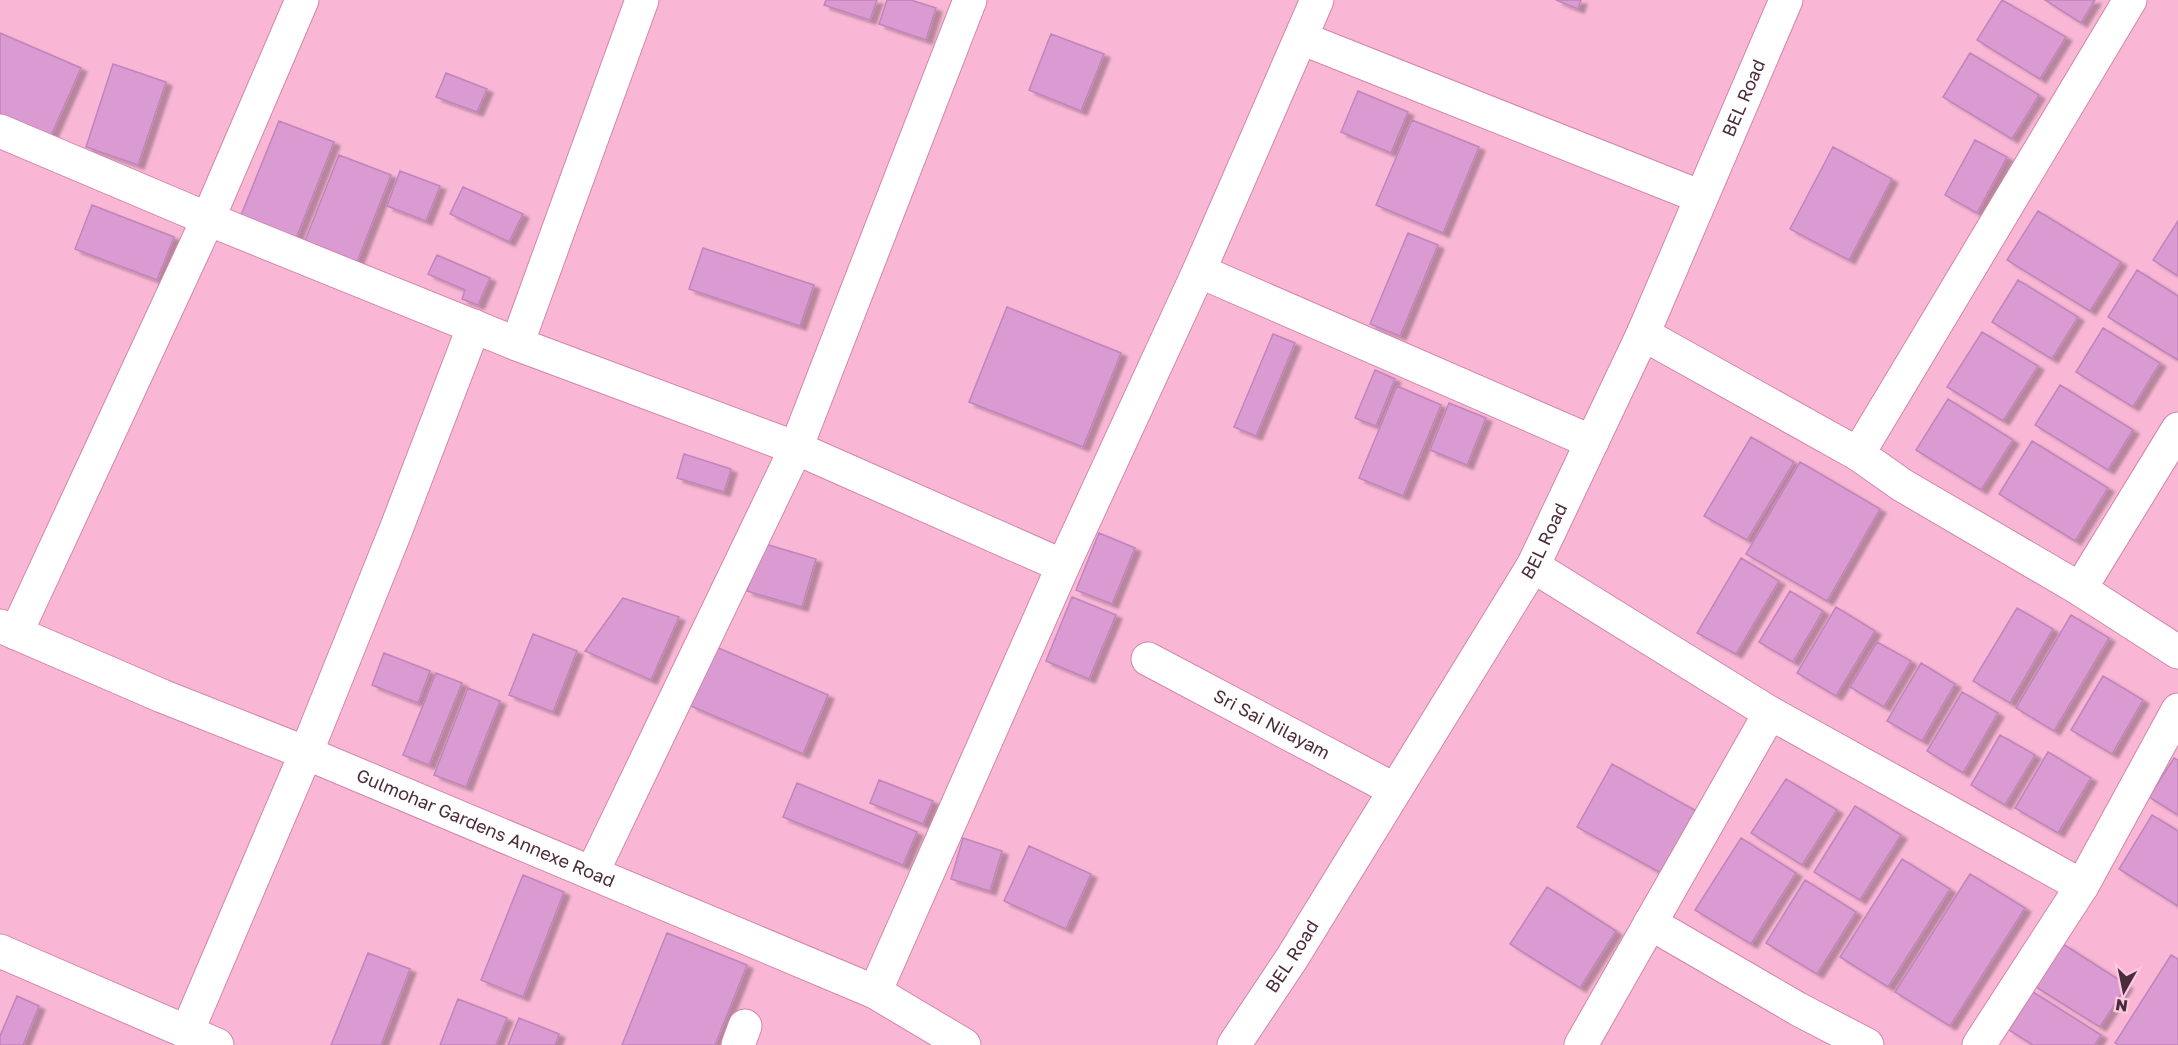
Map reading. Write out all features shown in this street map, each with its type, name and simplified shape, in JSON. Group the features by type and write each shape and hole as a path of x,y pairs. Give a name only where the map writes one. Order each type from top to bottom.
{"street":[{"path":"8,629 208,219 302,0"},
{"path":"517,344 642,0"},
{"path":"592,873 796,448 970,0"},
{"path":"874,992 1063,566 1199,271 1317,0"},
{"name":"BEL Road","path":"1234,1045 1292,958 1533,566 1643,334 1785,0"},
{"path":"1858,454 2130,0"},
{"path":"1301,38 1701,198"},
{"path":"0,131 208,219 517,344 796,448 1063,566"},
{"path":"1199,271 1592,442"},
{"path":"187,1032 306,753 395,532 474,326"},
{"path":"1643,334 1858,454 1902,485 2080,589 2178,652"},
{"path":"2080,589 2178,429"},
{"path":"1533,566 1770,713 2082,886"},
{"name":"Gulmohar Gardens Annexe Road","path":"8,629 162,696 306,753 874,992 964,1045"},
{"name":"Sri Sai Nilayam","path":"1148,659 1395,790"},
{"path":"1979,1045 2082,886 2178,710"},
{"path":"1581,1045 1770,713"},
{"path":"1650,923 1798,1009 1867,1045"},
{"path":"0,951 217,1045"}],"building":[{"path":"826,0 877,0 870,20 824,5"},
{"path":"887,0 911,0 936,8 926,40 879,24"},
{"path":"1556,0 1581,0 1578,9"},
{"path":"2002,0 2066,37 2040,79 1977,40"},
{"path":"2045,0 2095,0 2081,23"},
{"path":"0,33 81,68 50,138 0,117"},
{"path":"1051,34 1104,54 1081,111 1029,90"},
{"path":"1970,53 2039,95 2012,139 1943,97"},
{"path":"113,64 166,82 138,165 86,147"},
{"path":"446,73 487,89 477,112 436,97"},
{"path":"1358,91 1408,112 1391,153 1341,132"},
{"path":"1412,120 1479,147 1443,233 1376,205"},
{"path":"279,121 334,142 295,241 239,220"},
{"path":"1975,140 2007,157 1977,213 1945,195"},
{"path":"1833,147 1892,179 1849,260 1790,229"},
{"path":"339,155 391,175 355,267 303,246"},
{"path":"400,171 440,186 426,221 387,206"},
{"path":"463,187 523,214 509,242 450,214"},
{"path":"92,205 174,237 157,280 75,249"},
{"path":"2038,211 2121,262 2090,311 2007,260"},
{"path":"2178,221 2178,276 2153,260"},
{"path":"1408,233 1438,245 1400,336 1370,324"},
{"path":"703,248 814,285 800,326 689,289"},
{"path":"437,255 490,278 478,305 462,299 465,290 428,274"},
{"path":"2137,270 2178,296 2178,360 2108,317"},
{"path":"2018,280 2078,317 2052,359 1992,322"},
{"path":"1007,307 1121,353 1083,447 969,402"},
{"path":"2103,328 2160,363 2133,407 2076,372"},
{"path":"1982,332 2038,366 2003,421 1947,387"},
{"path":"1273,334 1295,343 1256,436 1234,427"},
{"path":"1375,370 1395,379 1376,426 1355,418"},
{"path":"2060,385 2133,430 2108,470 2035,425"},
{"path":"1397,386 1441,405 1403,496 1359,478"},
{"path":"1948,399 2013,440 1981,490 1916,450"},
{"path":"1449,403 1486,418 1467,465 1430,450"},
{"path":"1751,437 1794,462 1747,540 1704,516"},
{"path":"2032,441 2108,488 2075,541 1999,494"},
{"path":"684,454 731,469 724,492 677,478"},
{"path":"1800,462 1880,509 1827,601 1746,554"},
{"path":"1099,533 1135,548 1112,604 1076,590"},
{"path":"762,543 816,559 802,607 747,591"},
{"path":"1741,558 1779,581 1736,654 1697,633"},
{"path":"1790,591 1823,611 1793,662 1759,642"},
{"path":"1072,597 1116,615 1089,679 1046,661"},
{"path":"623,598 679,617 651,680 585,651"},
{"path":"1836,607 1875,631 1836,696 1797,673"},
{"path":"2017,608 2053,629 2010,703 1973,681"},
{"path":"2071,615 2109,638 2054,731 2016,708"},
{"path":"533,634 577,651 553,712 509,695"},
{"path":"1877,642 1911,661 1884,707 1850,687"},
{"path":"716,647 828,695 803,754 691,706"},
{"path":"384,653 430,671 418,703 372,685"},
{"path":"1921,663 1955,684 1922,741 1887,721"},
{"path":"436,673 462,683 429,765 403,755"},
{"path":"2103,676 2143,700 2112,754 2071,730"},
{"path":"468,688 500,701 466,787 434,775"},
{"path":"1962,692 1998,713 1963,773 1927,751"},
{"path":"2000,735 2035,755 2005,805 1971,785"},
{"path":"2048,752 2091,778 2058,833 2015,808"},
{"path":"2174,758 2178,760 2178,815 2149,797"},
{"path":"1612,764 1698,812 1663,874 1577,827"},
{"path":"1786,779 1837,810 1802,865 1751,833"},
{"path":"879,780 933,801 923,824 870,803"},
{"path":"797,783 917,832 903,865 783,817"},
{"path":"1855,806 1901,835 1860,900 1814,872"},
{"path":"2152,815 2178,831 2178,906 2119,869"},
{"path":"963,838 1002,851 990,891 951,879"},
{"path":"1741,838 1796,873 1751,944 1695,910"},
{"path":"1029,846 1091,874 1066,929 1004,901"},
{"path":"1902,859 1950,889 1888,987 1840,957"},
{"path":"1970,874 2025,908 1950,1026 1895,992"},
{"path":"523,875 564,892 523,997 481,980"},
{"path":"1805,880 1856,912 1817,974 1766,943"},
{"path":"1547,887 1616,931 1580,988 1510,944"},
{"path":"667,933 747,965 715,1045 622,1045"},
{"path":"2063,944 2127,985 2100,1027 2036,987"},
{"path":"368,953 410,969 381,1045 331,1045"},
{"path":"2171,955 2178,959 2178,1045 2119,1045 2115,1043"},
{"path":"2033,992 2101,1035 2095,1045 2033,1045 2009,1030"},
{"path":"17,996 39,1006 23,1045 0,1045 0,1036"},
{"path":"458,999 507,1018 496,1045 440,1045"},
{"path":"519,1018 559,1034 555,1045 508,1045"}]}
